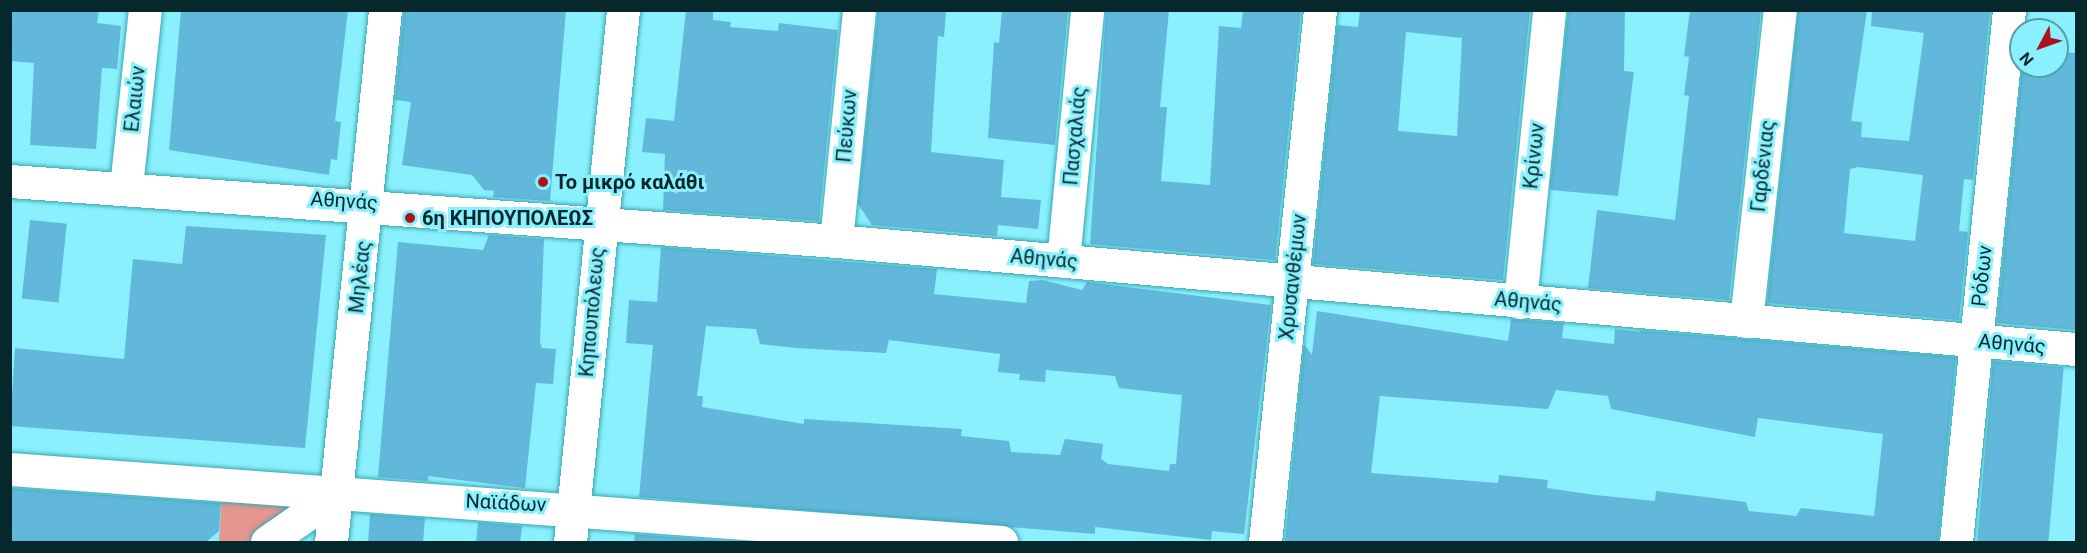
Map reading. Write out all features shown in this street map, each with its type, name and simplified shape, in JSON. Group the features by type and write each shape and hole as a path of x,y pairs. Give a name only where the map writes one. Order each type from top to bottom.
{"street":[{"name":"Ελαιών","path":"126,186 145,10"},
{"name":"Μηλέας","path":"331,543 368,203 385,10"},
{"name":"Κηπουπόλεως","path":"570,543 623,10"},
{"name":"Πεύκων","path":"836,241 859,10"},
{"name":"Πασχαλιάς","path":"1064,261 1087,10"},
{"name":"Χρυσανθέμων","path":"1265,543 1320,10"},
{"name":"Κρίνων","path":"1520,302 1549,10"},
{"name":"Γαρδένιας","path":"1746,321 1779,10"},
{"name":"Ρόδων","path":"1956,543 2009,10"},
{"name":"Αθηνάς","path":"10,181 126,186 368,203 600,224 836,241 2076,349"},
{"name":"Ναϊάδων","path":"10,468 336,494 574,507 1001,543"},
{"path":"267,543 336,494"}],"shaded area":[{"path":"222,494 336,494 267,542 219,542"}],"building":[{"path":"10,10 99,10 97,23 121,26 117,69 102,68 96,149 30,145 34,63 10,61"},
{"path":"181,10 348,10 335,121 341,122 337,160 331,159 329,175 169,150"},
{"path":"404,10 566,10 550,201 493,197 494,191 484,190 472,175 402,165 411,102 395,100"},
{"path":"686,10 713,10 713,20 731,22 730,27 778,31 779,23 838,30 819,221 663,210 665,154 642,152 646,118 674,121"},
{"path":"878,10 946,10 944,37 938,36 931,152 1004,160 1001,197 1041,200 1038,229 998,225 997,236 872,225 858,204"},
{"path":"1002,10 1068,10 1055,145 988,138 994,42 999,43"},
{"path":"1106,10 1169,10 1160,107 1167,107 1161,181 1210,185 1219,26 1241,28 1243,10 1301,10 1275,260 1090,244"},
{"path":"1360,10 1530,10 1503,280 1313,264 1337,25 1358,27","holes":["1406,32 1462,38 1457,136 1398,131"]},
{"path":"1568,10 1625,10 1624,71 1634,72 1618,196 1550,190"},
{"path":"1690,10 1761,10 1729,300 1588,288 1597,210 1675,220 1689,96 1684,95 1689,57 1684,56"},
{"path":"1798,10 1867,10 1851,121 1862,122 1861,137 1909,141 1924,33 1871,26 1872,10 1990,10 1973,180 1964,179 1959,231 1968,232 1959,320 1767,303","holes":["1858,167 1923,175 1915,241 1844,233 1850,169"]},
{"path":"2069,53 2076,53 2076,330 1997,323 2021,78 2069,78"},
{"path":"30,220 67,224 59,302 22,299"},
{"path":"186,226 326,235 305,448 10,426 15,348 124,359 133,259 182,264"},
{"path":"489,235 544,239 540,342 542,348 556,349 553,384 536,383 525,488 428,476 428,481 378,477 398,242 483,250"},
{"path":"661,247 937,269 934,294 1026,303 1029,281 1043,280 1082,290 1087,282 1271,305 1244,534 1212,531 1211,540 1095,527 1095,534 639,497 653,345 626,343 629,300 657,302","holes":["706,326 756,329 760,344 886,353 889,340 1000,354 998,372 1020,374 1019,380 1045,382 1046,370 1115,376 1119,388 1182,395 1176,464 1170,464 1169,471 1108,464 1101,459 1103,444 1065,439 1060,455 1011,452 1009,441 961,436 962,429 804,419 804,424 702,407 703,396 697,396"]},
{"path":"1317,311 1508,341 1511,319 1564,323 1562,338 1614,344 1615,329 1956,357 1938,543 1285,543 1304,344 1312,355","holes":["1556,390 1608,396 1611,409 1755,437 1758,418 1883,434 1874,516 1801,508 1796,516 1749,511 1746,502 1656,491 1655,501 1595,495 1547,488 1548,480 1499,475 1498,483 1371,473 1380,396 1548,409"]},
{"path":"1993,361 2064,367 2048,542 1977,542"},
{"path":"10,488 221,503 219,531 205,543 10,543"},
{"path":"370,514 425,518 423,543 368,543"},
{"path":"478,522 522,526 520,543 476,543"},
{"path":"635,534 753,543 634,543"}],"place":[{"name":"Το μικρό καλάθι","path":"543,182"},
{"name":"6η ΚΗΠΟΥΠΟΛΕΩΣ","path":"410,218"}]}
